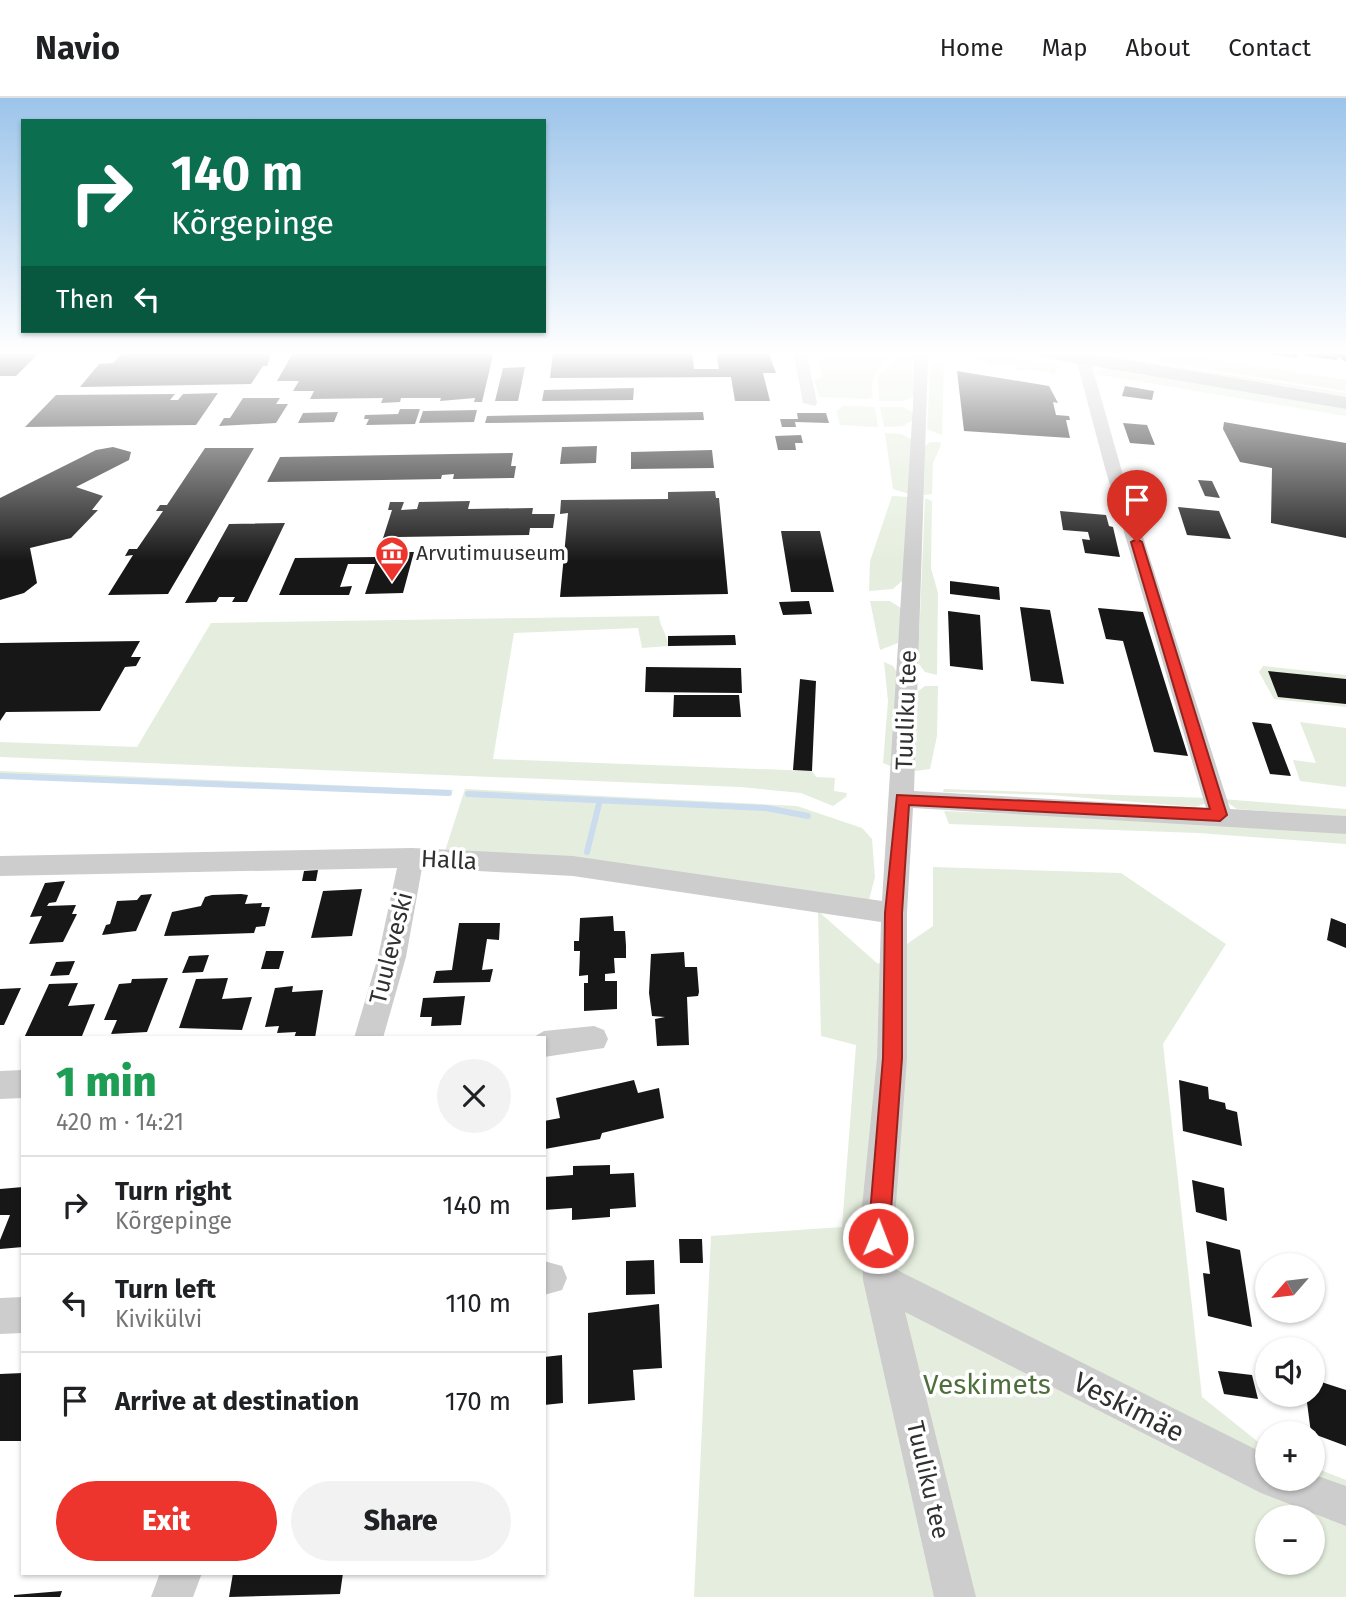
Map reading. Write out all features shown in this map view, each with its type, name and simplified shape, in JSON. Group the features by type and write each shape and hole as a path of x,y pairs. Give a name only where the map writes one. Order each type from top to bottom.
{"street":[{"name":"Tuuliku tee","path":"920,421 894,913 892,1058 878,1217 880,1280 955,1597"},
{"path":"1100,421 1220,815"},
{"path":"902,799 1220,815 1346,825"},
{"name":"Halla","path":"0,866 412,858 573,866 894,913"},
{"name":"Tuuleveski","path":"369,1036 392,957 412,858"},
{"path":"546,1044 594,1039"},
{"path":"0,1085 21,1084"},
{"name":"Veskimäe","path":"880,1280 1255,1469"},
{"path":"0,1316 21,1315"},
{"path":"1307,1491 1346,1506"},
{"path":"173,1597 180,1575"}],"green space":[{"path":"839,421 877,421 878,427 840,425"},
{"path":"883,421 911,421 903,426 884,427"},
{"path":"927,421 942,421 942,435 927,429"},
{"path":"885,433 901,434 911,439 909,494 893,489"},
{"path":"930,442 940,442 941,445 933,463 932,494 924,495 925,446"},
{"path":"892,496 909,497 903,580 893,589 869,591 870,561"},
{"path":"925,498 932,501 931,568 938,593 937,675 925,672 918,663"},
{"path":"870,601 890,601 901,608 898,643 880,650"},
{"path":"659,616 668,646 642,648 638,628 514,633 493,759 812,771 816,777 835,778 834,791 847,793 846,797 833,806 801,793 740,787 0,757 0,742 137,747 211,623"},
{"path":"884,662 893,666 898,674 893,767 883,763 888,701"},
{"path":"1263,666 1346,675 1346,707 1274,699 1259,672"},
{"path":"925,686 938,686 937,736 930,769 915,771 916,693"},
{"path":"1300,722 1346,728 1346,787 1300,781 1293,760 1316,763"},
{"path":"0,771 454,790 449,793 0,776"},
{"path":"465,789 797,806 862,828 872,839 875,877 869,900 445,851"},
{"path":"944,789 1207,798 1207,803 1195,807 1050,795 943,792"},
{"path":"1222,799 1346,809 1346,817 1237,809"},
{"path":"944,811 1225,823 1346,833 1346,844 1198,833 949,824"},
{"name":"Veskimets","path":"933,867 1121,873 1226,944 1163,1044 1202,1397 1255,1439 1255,1491 1325,1491 1325,1472 1346,1480 1346,1597 694,1597 711,1236 842,1227 856,1045 821,1036 818,911 878,964 933,926"}],"building":[{"path":"31,421 199,421 196,425 25,427"},
{"path":"222,421 277,421 276,423 219,426"},
{"path":"299,421 334,421 334,422 298,423"},
{"path":"368,421 416,421 415,424 366,425"},
{"path":"420,421 474,421 474,422 419,423"},
{"path":"486,421 634,421 485,423"},
{"path":"780,421 829,423 795,422 796,427 782,427"},
{"path":"963,421 1066,421 1070,438 964,431"},
{"path":"1224,422 1346,443 1346,538 1271,523 1272,468 1240,462 1223,429"},
{"path":"1123,423 1147,425 1155,445 1130,443"},
{"path":"801,435 803,443 795,443 796,450 778,450 775,436"},
{"path":"597,446 596,463 560,464 562,447"},
{"path":"113,447 131,452 129,460 76,487 103,496 92,510 98,510 71,538 30,548 37,583 24,593 0,600 0,498 96,450"},
{"path":"205,448 254,448 168,594 108,595 133,555 125,556 129,549 137,549 163,511 156,511 160,505 167,505"},
{"path":"712,450 714,468 631,469 631,452"},
{"path":"513,453 511,466 516,466 514,478 453,479 454,474 442,475 441,479 267,482 280,457"},
{"path":"1198,480 1212,481 1220,498 1205,496"},
{"path":"715,491 716,498 719,498 728,594 560,597 568,513 560,514 561,500 668,499 668,492"},
{"path":"470,501 468,509 533,508 532,514 555,514 553,528 530,528 529,535 398,537 393,552 414,552 403,593 365,594 375,564 348,564 340,587 352,586 349,595 279,595 295,558 377,557 392,510 388,510 390,502 404,502 401,510 417,509 419,502"},
{"path":"1178,507 1219,511 1231,539 1187,535"},
{"path":"1060,511 1106,515 1109,526 1113,527 1120,557 1085,553 1082,539 1090,540 1088,532 1063,530"},
{"path":"285,523 247,602 232,602 235,597 219,597 216,602 185,603 229,524"},
{"path":"781,531 820,531 834,592 791,592"},
{"path":"950,581 999,587 1000,600 950,594"},
{"path":"809,601 812,614 783,615 779,602"},
{"path":"1020,607 1050,610 1064,684 1031,681"},
{"path":"1098,608 1143,612 1188,756 1154,752 1123,641 1106,639"},
{"path":"948,611 980,615 983,670 950,666"},
{"path":"735,635 736,645 668,646 668,636"},
{"path":"140,641 131,657 141,657 136,666 125,667 100,711 6,712 0,721 0,643"},
{"path":"646,667 741,668 742,693 645,692"},
{"path":"1268,671 1346,679 1346,704 1278,697"},
{"path":"800,679 816,681 812,771 793,770"},
{"path":"674,695 739,695 741,717 673,717"},
{"path":"1252,722 1271,724 1291,776 1270,774"},
{"path":"318,870 316,881 302,881 304,871"},
{"path":"65,881 56,902 47,906 76,905 72,914 77,914 63,942 29,944 42,916 30,917 45,883"},
{"path":"362,889 352,936 311,938 323,891"},
{"path":"152,894 136,931 102,935 106,925 110,924 117,901 137,900 141,895"},
{"path":"212,895 248,895 245,904 262,903 261,907 270,907 265,926 256,927 254,933 164,936 172,912 201,906 205,897"},
{"path":"613,916 614,931 625,931 626,946 626,958 614,958 615,973 605,974 605,981 617,981 617,1009 584,1011 584,983 588,983 588,975 579,976 580,951 574,951 574,941 579,941 580,918"},
{"path":"1331,918 1346,924 1346,948 1327,940"},
{"path":"459,923 500,923 499,940 487,939 482,970 493,969 490,982 433,983 436,971 452,970"},
{"path":"266,951 284,951 279,969 261,969"},
{"path":"684,952 685,967 697,967 699,992 698,996 687,997 689,1045 657,1046 655,1019 665,1017 652,1016 649,993 651,954"},
{"path":"209,955 203,972 182,973 189,956"},
{"path":"75,961 69,975 50,976 56,962"},
{"path":"168,978 147,1032 111,1034 117,1020 104,1020 119,984 131,983 132,979"},
{"path":"228,978 222,999 252,997 242,1030 179,1028 196,979"},
{"path":"78,983 68,1006 95,1004 82,1036 25,1036 49,984"},
{"path":"293,986 292,992 323,990 315,1036 295,1036 296,1032 277,1033 279,1026 265,1027 275,988"},
{"path":"21,988 4,1025 0,1025 0,989"},
{"path":"465,996 461,1025 431,1026 432,1017 420,1017 423,998"},
{"path":"634,1080 638,1093 659,1088 664,1118 602,1133 600,1139 546,1149 546,1121 560,1118 556,1098"},
{"path":"1179,1080 1208,1087 1209,1099 1225,1103 1226,1109 1237,1112 1242,1146 1183,1131"},
{"path":"610,1165 610,1174 634,1173 636,1207 610,1209 610,1217 572,1220 572,1208 546,1210 546,1177 573,1175 573,1166"},
{"path":"1192,1180 1224,1188 1227,1221 1196,1212"},
{"path":"21,1187 21,1247 0,1249 0,1240 10,1215 0,1215 0,1189"},
{"path":"679,1239 702,1239 703,1263 680,1263"},
{"path":"1206,1241 1240,1250 1252,1327 1208,1316 1203,1273 1210,1274"},
{"path":"654,1260 655,1294 626,1295 626,1261"},
{"path":"659,1304 662,1368 633,1370 635,1400 588,1404 588,1313"},
{"path":"562,1355 563,1403 546,1405 546,1357"},
{"path":"1218,1371 1252,1375 1255,1399 1224,1394"},
{"path":"21,1373 21,1441 0,1441 0,1374"},
{"path":"1325,1383 1346,1390 1346,1446 1325,1438 1325,1421 1309,1421 1308,1407 1325,1407"},
{"path":"233,1575 343,1575 340,1594 229,1597"},
{"path":"62,1591 60,1597 14,1597 14,1595"}],"waterway":[{"path":"0,776 449,793"},
{"path":"468,794 600,800"},
{"path":"587,852 600,800"},
{"path":"600,800 766,808 808,816"}],"place":[{"name":"Arvutimuuseum","path":"392,583"}],"route":[{"path":"878,1238 892,1058 894,913 902,799 1220,815 1137,542"}]}
